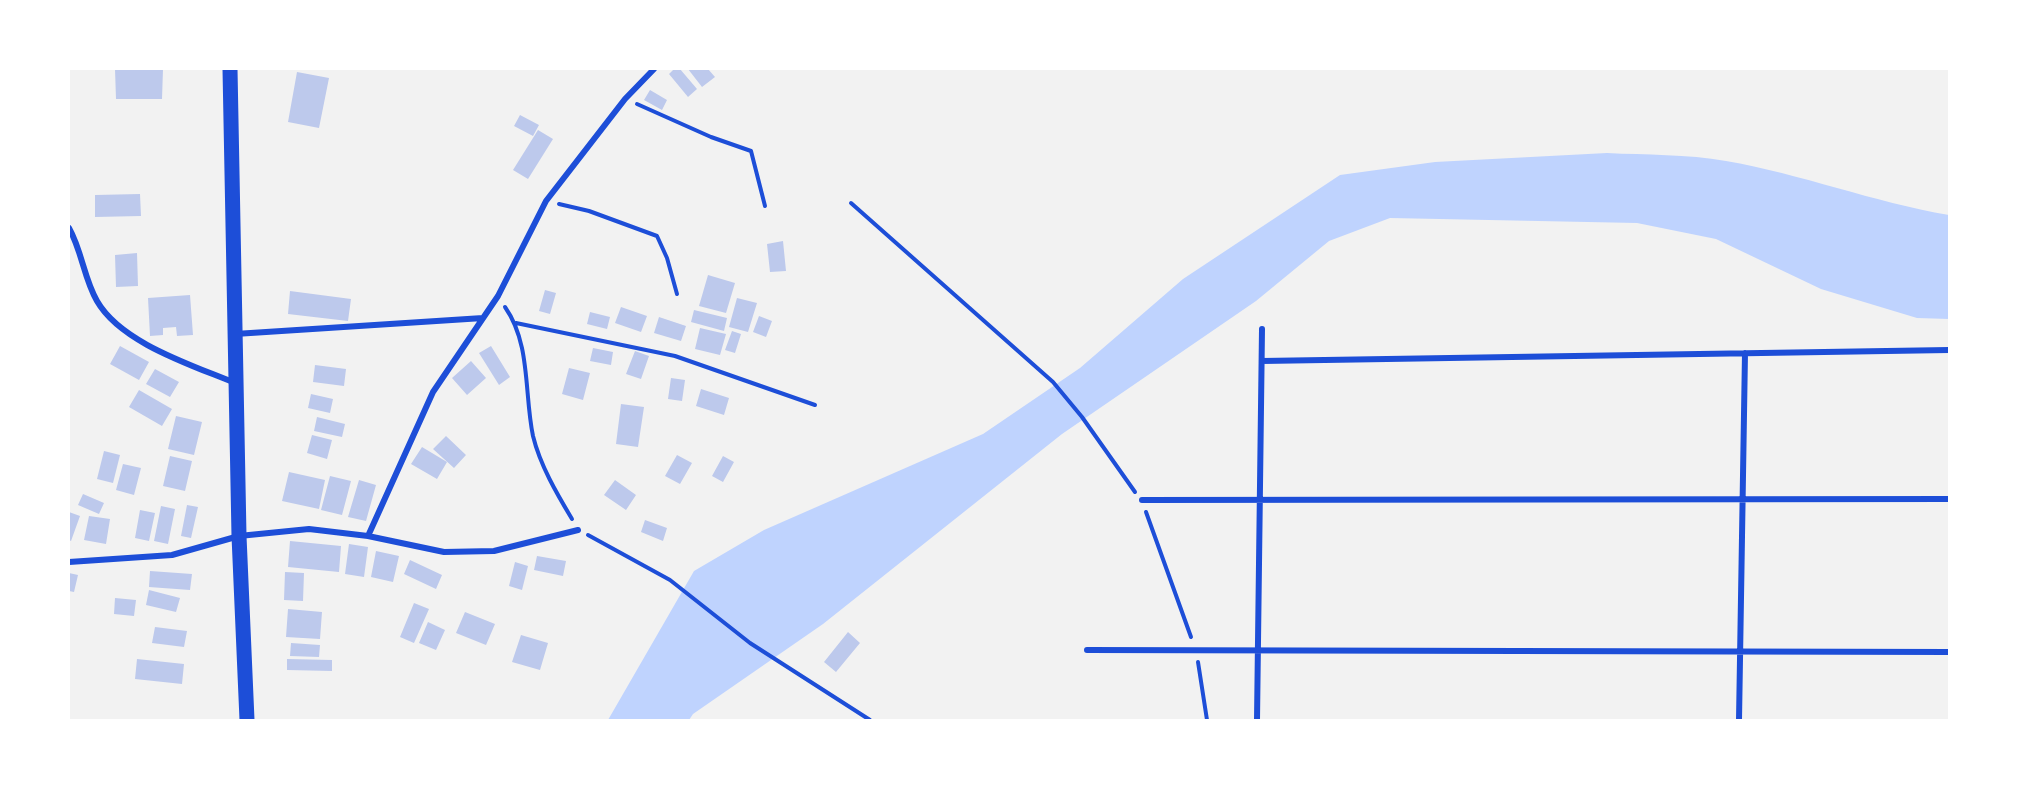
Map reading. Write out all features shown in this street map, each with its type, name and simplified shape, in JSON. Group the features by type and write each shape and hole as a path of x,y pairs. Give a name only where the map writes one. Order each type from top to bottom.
{"main road":[{"path":"230,69 235,383 247,720"}],"street":[{"path":"368,536 433,392 498,296 546,201 626,99 654,69"},
{"path":"69,228 97,301 119,328 167,354 235,383"},
{"path":"234,334 483,318"},
{"path":"1257,720 1262,329"},
{"path":"1262,361 1949,350"},
{"path":"1739,720 1745,353"},
{"path":"1142,501 1949,499"},
{"path":"69,562 172,555 239,536 309,529 368,536 444,552 494,551 578,530"},
{"path":"1087,650 1949,652"}],"path":[{"path":"626,99 711,137 751,151 765,206"},
{"path":"546,201 589,211 657,236 667,258 677,294"},
{"path":"851,203 1053,382 1082,417 1142,501 1196,650 1208,720"},
{"path":"498,296 516,323 527,382 533,437 553,487 578,530 670,580 750,643 870,720"},
{"path":"516,323 675,356 815,405"}],"water":[{"path":"1607,153 1681,156 1726,161 1949,215 1949,319 1917,318 1821,289 1716,239 1637,223 1390,218 1329,241 1256,301 1062,434 823,624 693,714 689,720 608,720 694,571 764,530 983,434 1080,368 1183,279 1340,175 1435,162"}],"building":[{"path":"115,69 163,69 162,99 116,99"},
{"path":"674,69 680,69 697,89 688,97 669,74"},
{"path":"688,69 708,69 715,77 702,87"},
{"path":"297,72 329,78 319,128 288,122"},
{"path":"650,90 667,100 662,110 644,100"},
{"path":"520,115 539,125 533,136 514,126"},
{"path":"538,130 553,139 528,179 513,170"},
{"path":"140,194 141,216 95,217 95,195"},
{"path":"783,241 786,271 770,272 767,244"},
{"path":"137,253 138,286 116,287 115,255"},
{"path":"708,275 735,283 726,313 699,306"},
{"path":"545,290 556,293 550,314 539,311"},
{"path":"290,291 351,299 348,321 288,314"},
{"path":"190,295 193,335 177,336 176,327 163,328 163,335 150,336 148,298"},
{"path":"737,298 757,303 748,332 729,327"},
{"path":"621,307 647,316 641,332 615,323"},
{"path":"694,310 727,318 724,331 691,322"},
{"path":"590,312 610,317 607,329 587,324"},
{"path":"759,316 772,321 766,337 753,332"},
{"path":"659,317 686,326 681,341 654,333"},
{"path":"700,328 726,334 720,355 695,349"},
{"path":"732,331 741,334 735,353 725,350"},
{"path":"120,346 149,362 139,380 110,364"},
{"path":"491,346 510,377 499,385 479,353"},
{"path":"593,348 613,352 611,365 590,361"},
{"path":"635,351 649,356 641,379 626,374"},
{"path":"471,361 486,378 467,395 452,378"},
{"path":"315,365 346,369 344,386 313,382"},
{"path":"569,368 590,373 583,400 562,394"},
{"path":"155,369 179,382 170,397 146,384"},
{"path":"671,378 685,380 682,401 668,399"},
{"path":"701,389 729,398 724,415 696,406"},
{"path":"139,390 172,409 162,426 129,407"},
{"path":"311,394 333,399 330,413 308,408"},
{"path":"621,404 644,407 638,447 616,444"},
{"path":"176,416 202,422 194,455 168,449"},
{"path":"317,417 345,424 342,437 314,431"},
{"path":"312,435 332,440 327,459 307,453"},
{"path":"446,436 466,455 454,468 433,449"},
{"path":"422,447 447,462 437,479 411,464"},
{"path":"104,451 120,455 113,483 97,479"},
{"path":"677,455 692,463 680,484 665,476"},
{"path":"170,456 192,461 185,491 163,486"},
{"path":"723,456 734,462 723,482 712,476"},
{"path":"123,464 141,468 134,495 116,490"},
{"path":"289,472 325,480 319,509 282,501"},
{"path":"330,476 351,481 342,515 321,510"},
{"path":"359,480 376,485 366,521 348,517"},
{"path":"615,480 636,495 626,510 604,495"},
{"path":"83,494 104,503 99,514 78,505"},
{"path":"187,505 198,507 191,538 181,536"},
{"path":"161,506 175,509 168,544 154,541"},
{"path":"140,510 155,513 149,541 135,538"},
{"path":"69,512 80,516 71,541 69,540"},
{"path":"89,516 110,519 106,544 84,540"},
{"path":"645,520 667,528 663,541 641,532"},
{"path":"290,541 341,546 339,572 288,567"},
{"path":"349,544 368,547 364,577 345,574"},
{"path":"376,551 399,556 393,582 371,577"},
{"path":"537,556 566,561 563,576 534,570"},
{"path":"410,560 442,575 436,589 404,574"},
{"path":"515,562 528,566 522,590 509,586"},
{"path":"150,571 192,574 190,590 149,587"},
{"path":"285,572 304,573 303,601 284,600"},
{"path":"69,573 78,575 74,592 69,591"},
{"path":"149,590 180,598 176,612 146,605"},
{"path":"115,598 136,600 134,616 114,614"},
{"path":"414,603 429,609 414,643 400,637"},
{"path":"288,609 322,612 320,639 286,637"},
{"path":"465,612 495,624 486,645 456,633"},
{"path":"428,622 445,630 436,650 419,643"},
{"path":"155,627 187,631 184,647 152,643"},
{"path":"848,632 860,643 836,672 824,662"},
{"path":"521,635 548,643 540,670 512,662"},
{"path":"291,643 320,645 319,657 290,656"},
{"path":"137,659 184,664 182,684 135,679"},
{"path":"287,659 332,660 332,671 287,670"}]}
